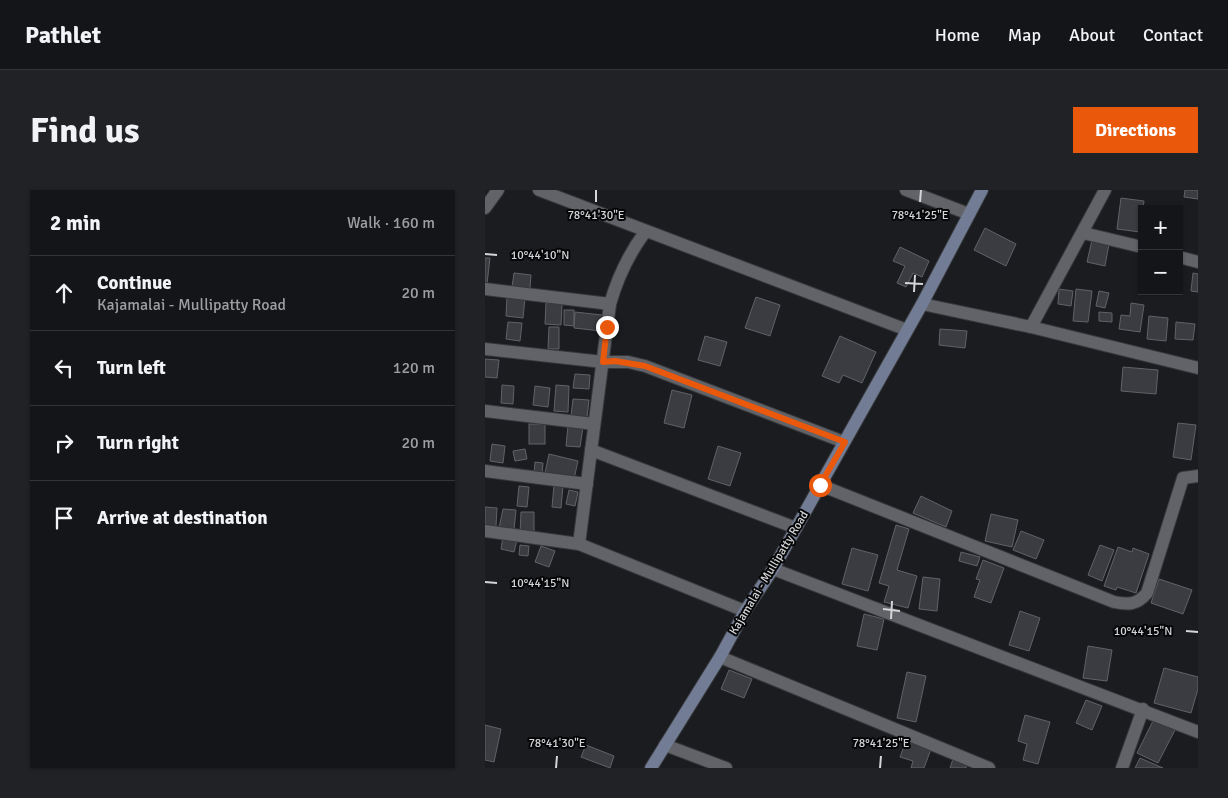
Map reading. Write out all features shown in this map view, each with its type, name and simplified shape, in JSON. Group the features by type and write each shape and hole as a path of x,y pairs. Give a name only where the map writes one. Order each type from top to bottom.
{"main road":[{"name":"Kajamalai - Mullipatty Road","path":"651,768 720,657 745,611 773,569 922,304 982,190"}],"street":[{"path":"485,208 498,190"},
{"path":"539,190 645,232 907,330"},
{"path":"906,190 969,214"},
{"path":"1031,326 1105,190"},
{"path":"579,544 610,304 621,270 645,232"},
{"path":"1083,233 1138,247"},
{"path":"1183,258 1198,262"},
{"path":"485,289 610,304"},
{"path":"922,304 1031,326 1198,368"},
{"path":"485,349 603,362 615,361 645,366 845,442"},
{"path":"485,411 594,424"},
{"path":"591,450 796,528"},
{"path":"485,471 587,484"},
{"path":"820,485 1114,602 1128,605 1140,601 1147,594 1183,478 1198,476"},
{"path":"485,531 579,544 745,611"},
{"path":"773,569 1197,728"},
{"path":"720,657 989,768"},
{"path":"1122,768 1143,709"},
{"path":"665,745 726,768"}],"building":[{"path":"1185,190 1198,190 1198,199 1184,197"},
{"path":"1121,198 1144,201 1143,205 1138,205 1138,232 1117,229"},
{"path":"985,228 1016,244 1006,266 974,250"},
{"path":"1092,240 1109,244 1105,266 1087,262"},
{"path":"900,247 929,261 922,277 913,273 906,287 897,283 905,266 893,261"},
{"path":"485,258 490,258 487,284 485,284"},
{"path":"514,273 531,275 530,288 512,287"},
{"path":"1193,273 1198,274 1198,292 1191,291"},
{"path":"1059,289 1073,291 1071,306 1058,304"},
{"path":"1076,289 1092,291 1088,322 1073,321"},
{"path":"1099,291 1109,293 1105,308 1096,306"},
{"path":"507,297 525,298 523,318 506,316"},
{"path":"756,297 780,305 770,336 745,328"},
{"path":"546,303 562,304 561,325 545,324"},
{"path":"1131,303 1144,305 1140,332 1119,329 1121,315 1130,316"},
{"path":"564,310 574,310 574,326 564,325"},
{"path":"575,312 602,315 601,331 574,328"},
{"path":"1099,312 1112,313 1112,322 1099,321"},
{"path":"1149,316 1168,318 1166,341 1147,339"},
{"path":"508,322 522,323 520,341 506,339"},
{"path":"1176,322 1195,324 1193,340 1175,339"},
{"path":"549,327 559,327 559,349 548,349"},
{"path":"940,329 967,331 965,348 939,345"},
{"path":"705,336 727,342 720,366 698,360"},
{"path":"840,336 876,352 862,383 843,375 839,383 822,376"},
{"path":"485,359 499,360 497,378 485,377"},
{"path":"1123,367 1158,370 1156,394 1121,391"},
{"path":"575,374 590,375 589,389 573,388"},
{"path":"502,385 514,386 513,404 501,403"},
{"path":"556,385 569,386 568,412 554,411"},
{"path":"535,386 550,388 548,407 533,405"},
{"path":"672,390 692,395 684,428 664,423"},
{"path":"573,399 589,400 587,417 571,416"},
{"path":"1178,423 1196,425 1191,460 1173,457"},
{"path":"529,424 545,424 545,444 529,444"},
{"path":"568,426 583,427 580,447 566,446"},
{"path":"492,444 505,446 503,463 490,461"},
{"path":"718,446 741,453 730,486 708,479"},
{"path":"525,449 527,459 515,461 513,451"},
{"path":"549,454 578,461 574,479 545,473"},
{"path":"535,462 543,463 542,475 534,474"},
{"path":"554,485 563,486 561,508 552,507"},
{"path":"519,486 529,487 527,507 517,506"},
{"path":"569,490 578,492 575,506 566,504"},
{"path":"921,496 952,511 946,527 913,513"},
{"path":"485,507 497,508 496,526 485,525"},
{"path":"503,509 516,510 514,530 499,528"},
{"path":"521,512 534,512 534,534 520,534"},
{"path":"991,514 1018,520 1012,547 985,541"},
{"path":"896,525 909,529 897,570 917,576 908,608 884,602 889,586 879,583"},
{"path":"1021,531 1044,540 1036,559 1013,550"},
{"path":"503,537 517,540 514,552 501,549"},
{"path":"520,545 529,546 528,556 519,555"},
{"path":"1100,545 1114,550 1102,581 1088,575"},
{"path":"541,546 555,551 549,567 535,562"},
{"path":"1118,547 1132,552 1133,548 1149,554 1136,593 1117,587 1116,590 1104,586"},
{"path":"852,548 878,555 868,591 842,584"},
{"path":"961,552 980,557 977,566 959,561"},
{"path":"983,560 1004,568 991,603 974,597 980,580 976,579"},
{"path":"923,577 940,579 937,611 919,609"},
{"path":"1159,579 1192,590 1183,614 1151,603"},
{"path":"1020,611 1040,618 1029,651 1009,645"},
{"path":"864,614 884,619 877,650 857,646"},
{"path":"1088,646 1112,650 1107,681 1083,678"},
{"path":"1164,668 1198,677 1198,689 1191,713 1154,703"},
{"path":"729,670 752,679 744,698 721,689"},
{"path":"907,672 926,676 916,722 897,718"},
{"path":"1086,700 1102,706 1092,730 1076,723"},
{"path":"1025,715 1050,722 1038,764 1023,760 1027,744 1018,741"},
{"path":"1154,719 1175,730 1158,763 1137,753"},
{"path":"485,725 501,729 494,762 485,760"},
{"path":"906,741 931,749 924,768 911,768 913,761 900,757"},
{"path":"586,745 614,756 610,768 581,757"},
{"path":"1140,758 1163,768 1135,768"},
{"path":"953,759 967,763 966,768 950,768"}],"route":[{"path":"607,327 603,362 628,362 645,366 845,442 820,485"}]}
